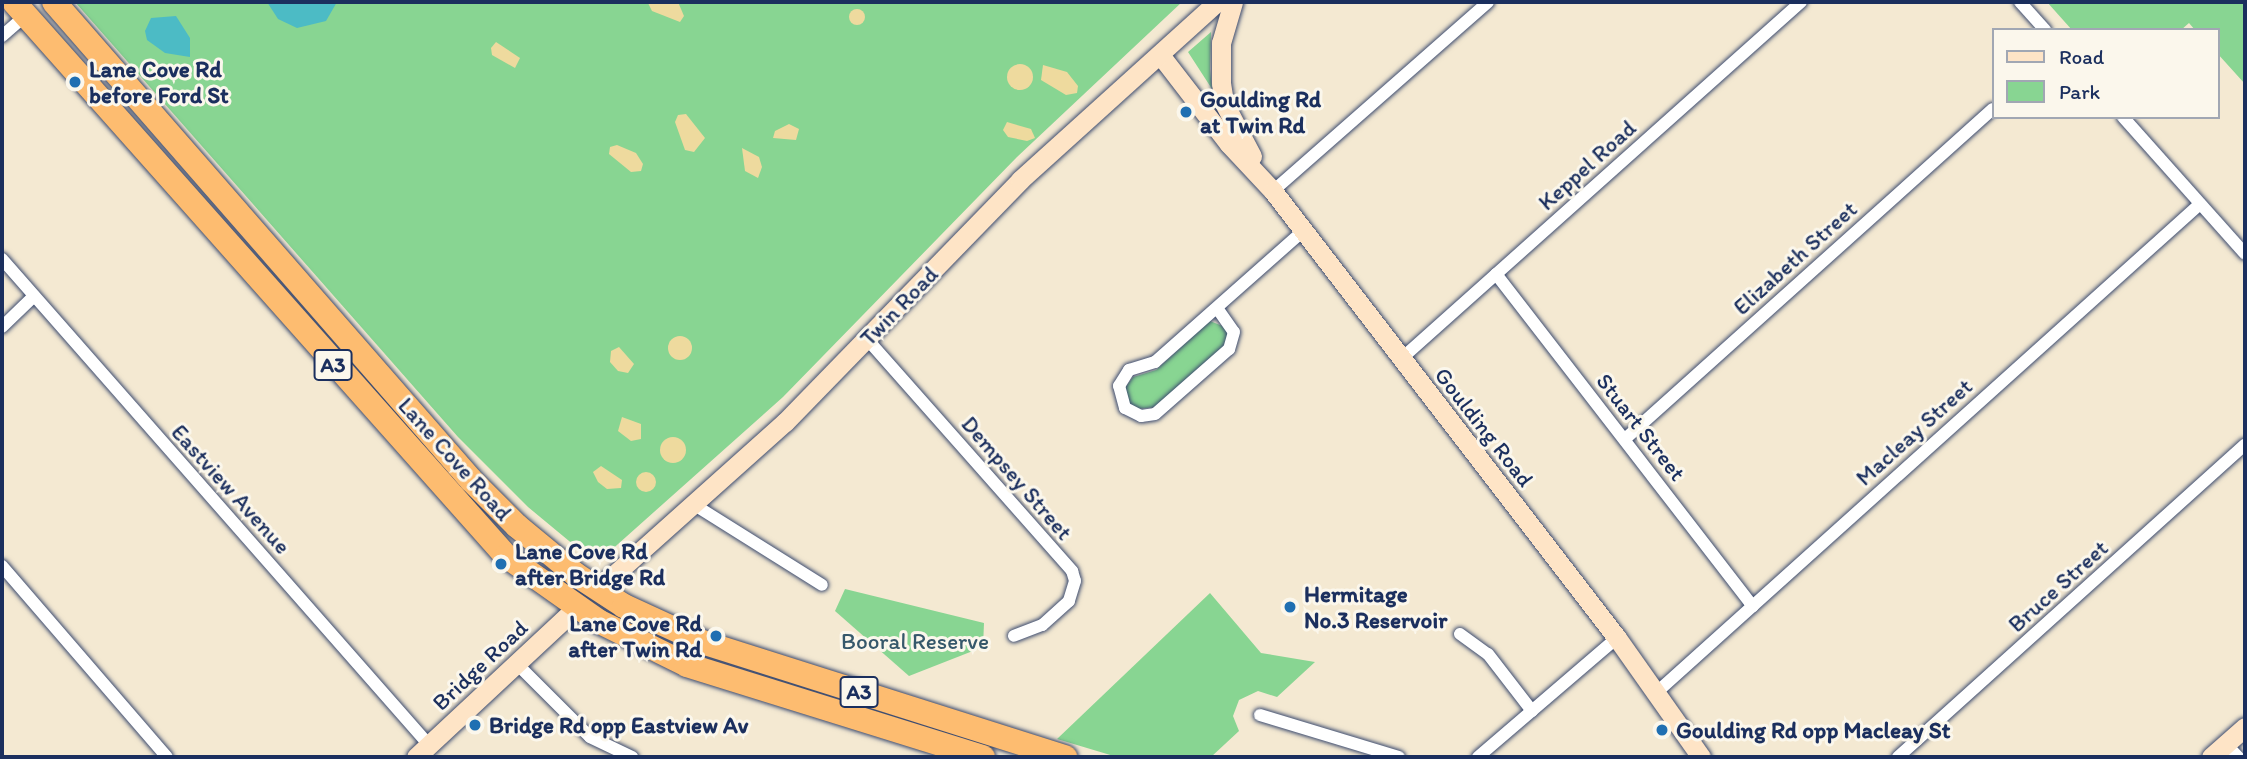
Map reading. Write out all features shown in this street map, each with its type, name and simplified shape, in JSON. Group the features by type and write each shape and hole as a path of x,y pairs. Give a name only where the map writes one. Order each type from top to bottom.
{"highway":[{"name":"Lane Cove Road","path":"54,2 471,480 517,526 597,590 705,643 1065,757"},
{"name":"Lane Cove Road","path":"27,6 460,509 506,556 577,607 687,665 983,757"},
{"name":"Twin Road","path":"577,607 597,590"}],"main road":[{"name":"Twin Road","path":"597,590 785,422 1020,180 1165,52 1217,2"},
{"name":"Goulding Road","path":"1233,2 1219,61 1224,103 1239,136 1273,191"},
{"path":"1165,52 1239,136"},
{"name":"Goulding Road","path":"1165,52 1229,144 1273,191 1617,638 1701,757"},
{"name":"Bridge Road","path":"423,751 577,607"},
{"name":"Goulding Road","path":"1657,692 1686,757"},
{"path":"2225,753 2245,727"}],"street":[{"path":"1273,191 1488,2"},
{"name":"Keppel Road","path":"1401,359 1801,2"},
{"path":"2020,2 2043,28"},
{"path":"2,36 27,6"},
{"name":"Elizabeth Street","path":"1625,439 1992,109"},
{"path":"2125,119 2245,254"},
{"name":"Macleay Street","path":"1657,692 2200,204"},
{"path":"1217,308 1234,332 1229,349 1155,414 1141,416 1125,408 1119,386 1129,370 1156,362 1303,230"},
{"name":"Eastview Avenue","path":"2,259 423,751"},
{"name":"Stuart Street","path":"1496,274 1753,606"},
{"path":"2,327 33,298"},
{"name":"Dempsey Street","path":"867,339 1072,571 1075,581 1069,601 1042,625 1014,636"},
{"name":"Bruce Street","path":"1898,757 2245,445"},
{"path":"693,504 822,585"},
{"path":"2,566 167,757"},
{"path":"1460,634 1488,654 1532,711"},
{"path":"1478,757 1617,638"},
{"path":"517,664 590,737 632,757"},
{"path":"1260,715 1399,757"}],"green space":[{"path":"75,2 1182,2 1017,157 783,397 608,553 592,560 528,507 458,437"},
{"path":"2047,2 2245,2 2245,84 2219,55 2219,28 2193,28 2189,23 2183,28 2070,28"},
{"path":"1211,32 1210,69 1212,89 1188,52"},
{"path":"1210,321 1225,327 1228,334 1223,347 1157,407 1136,409 1127,402 1125,388 1133,377 1156,370"},
{"name":"Booral Reserve","path":"845,589 984,623 983,647 909,676 835,611"},
{"path":"1210,593 1261,653 1315,662 1277,697 1258,691 1239,700 1233,716 1239,731 1211,757 1117,757 1057,739"}],"sand":[{"path":"678,2 684,16 680,22 652,11 648,3"},
{"path":"857,9 863,11 863,23 857,25 851,23 849,17 851,11"},
{"path":"496,42 520,58 515,68 492,55 491,48"},
{"path":"1020,64 1029,68 1033,77 1029,86 1020,90 1011,86 1007,77 1011,68"},
{"path":"1043,65 1067,72 1078,86 1077,93 1066,95 1041,80"},
{"path":"686,114 705,138 694,152 685,150 675,122 678,115"},
{"path":"1007,122 1031,129 1035,138 1027,141 1008,137 1003,130"},
{"path":"789,124 799,129 796,140 773,138 775,131"},
{"path":"617,145 636,153 643,164 641,171 631,172 609,154 610,147"},
{"path":"742,148 759,157 762,167 758,178 745,171"},
{"path":"680,336 688,340 692,348 688,356 680,360 672,356 668,348 672,340"},
{"path":"619,347 634,364 628,373 618,371 610,362 611,351"},
{"path":"622,417 641,424 641,439 631,441 618,431"},
{"path":"673,437 682,441 686,450 682,459 673,463 664,459 660,450 664,441"},
{"path":"601,466 622,480 621,488 607,489 598,482 593,472"},
{"path":"646,472 653,475 656,482 653,489 646,492 639,489 636,482 639,475"}],"water":[{"path":"267,2 337,2 326,21 297,28 278,19"},
{"path":"176,16 190,38 190,57 165,53 147,40 145,31 151,18"}],"place":[{"name":"Lane Cove Rd before Ford St","path":"75,82"},
{"name":"Goulding Rd at Twin Rd","path":"1186,112"},
{"name":"Lane Cove Rd after Bridge Rd","path":"501,564"},
{"name":"Hermitage No.3 Reservoir","path":"1290,607"},
{"name":"Lane Cove Rd after Twin Rd","path":"716,636"},
{"name":"Bridge Rd opp Eastview Av","path":"475,725"},
{"name":"Goulding Rd opp Macleay St","path":"1662,730"}]}
